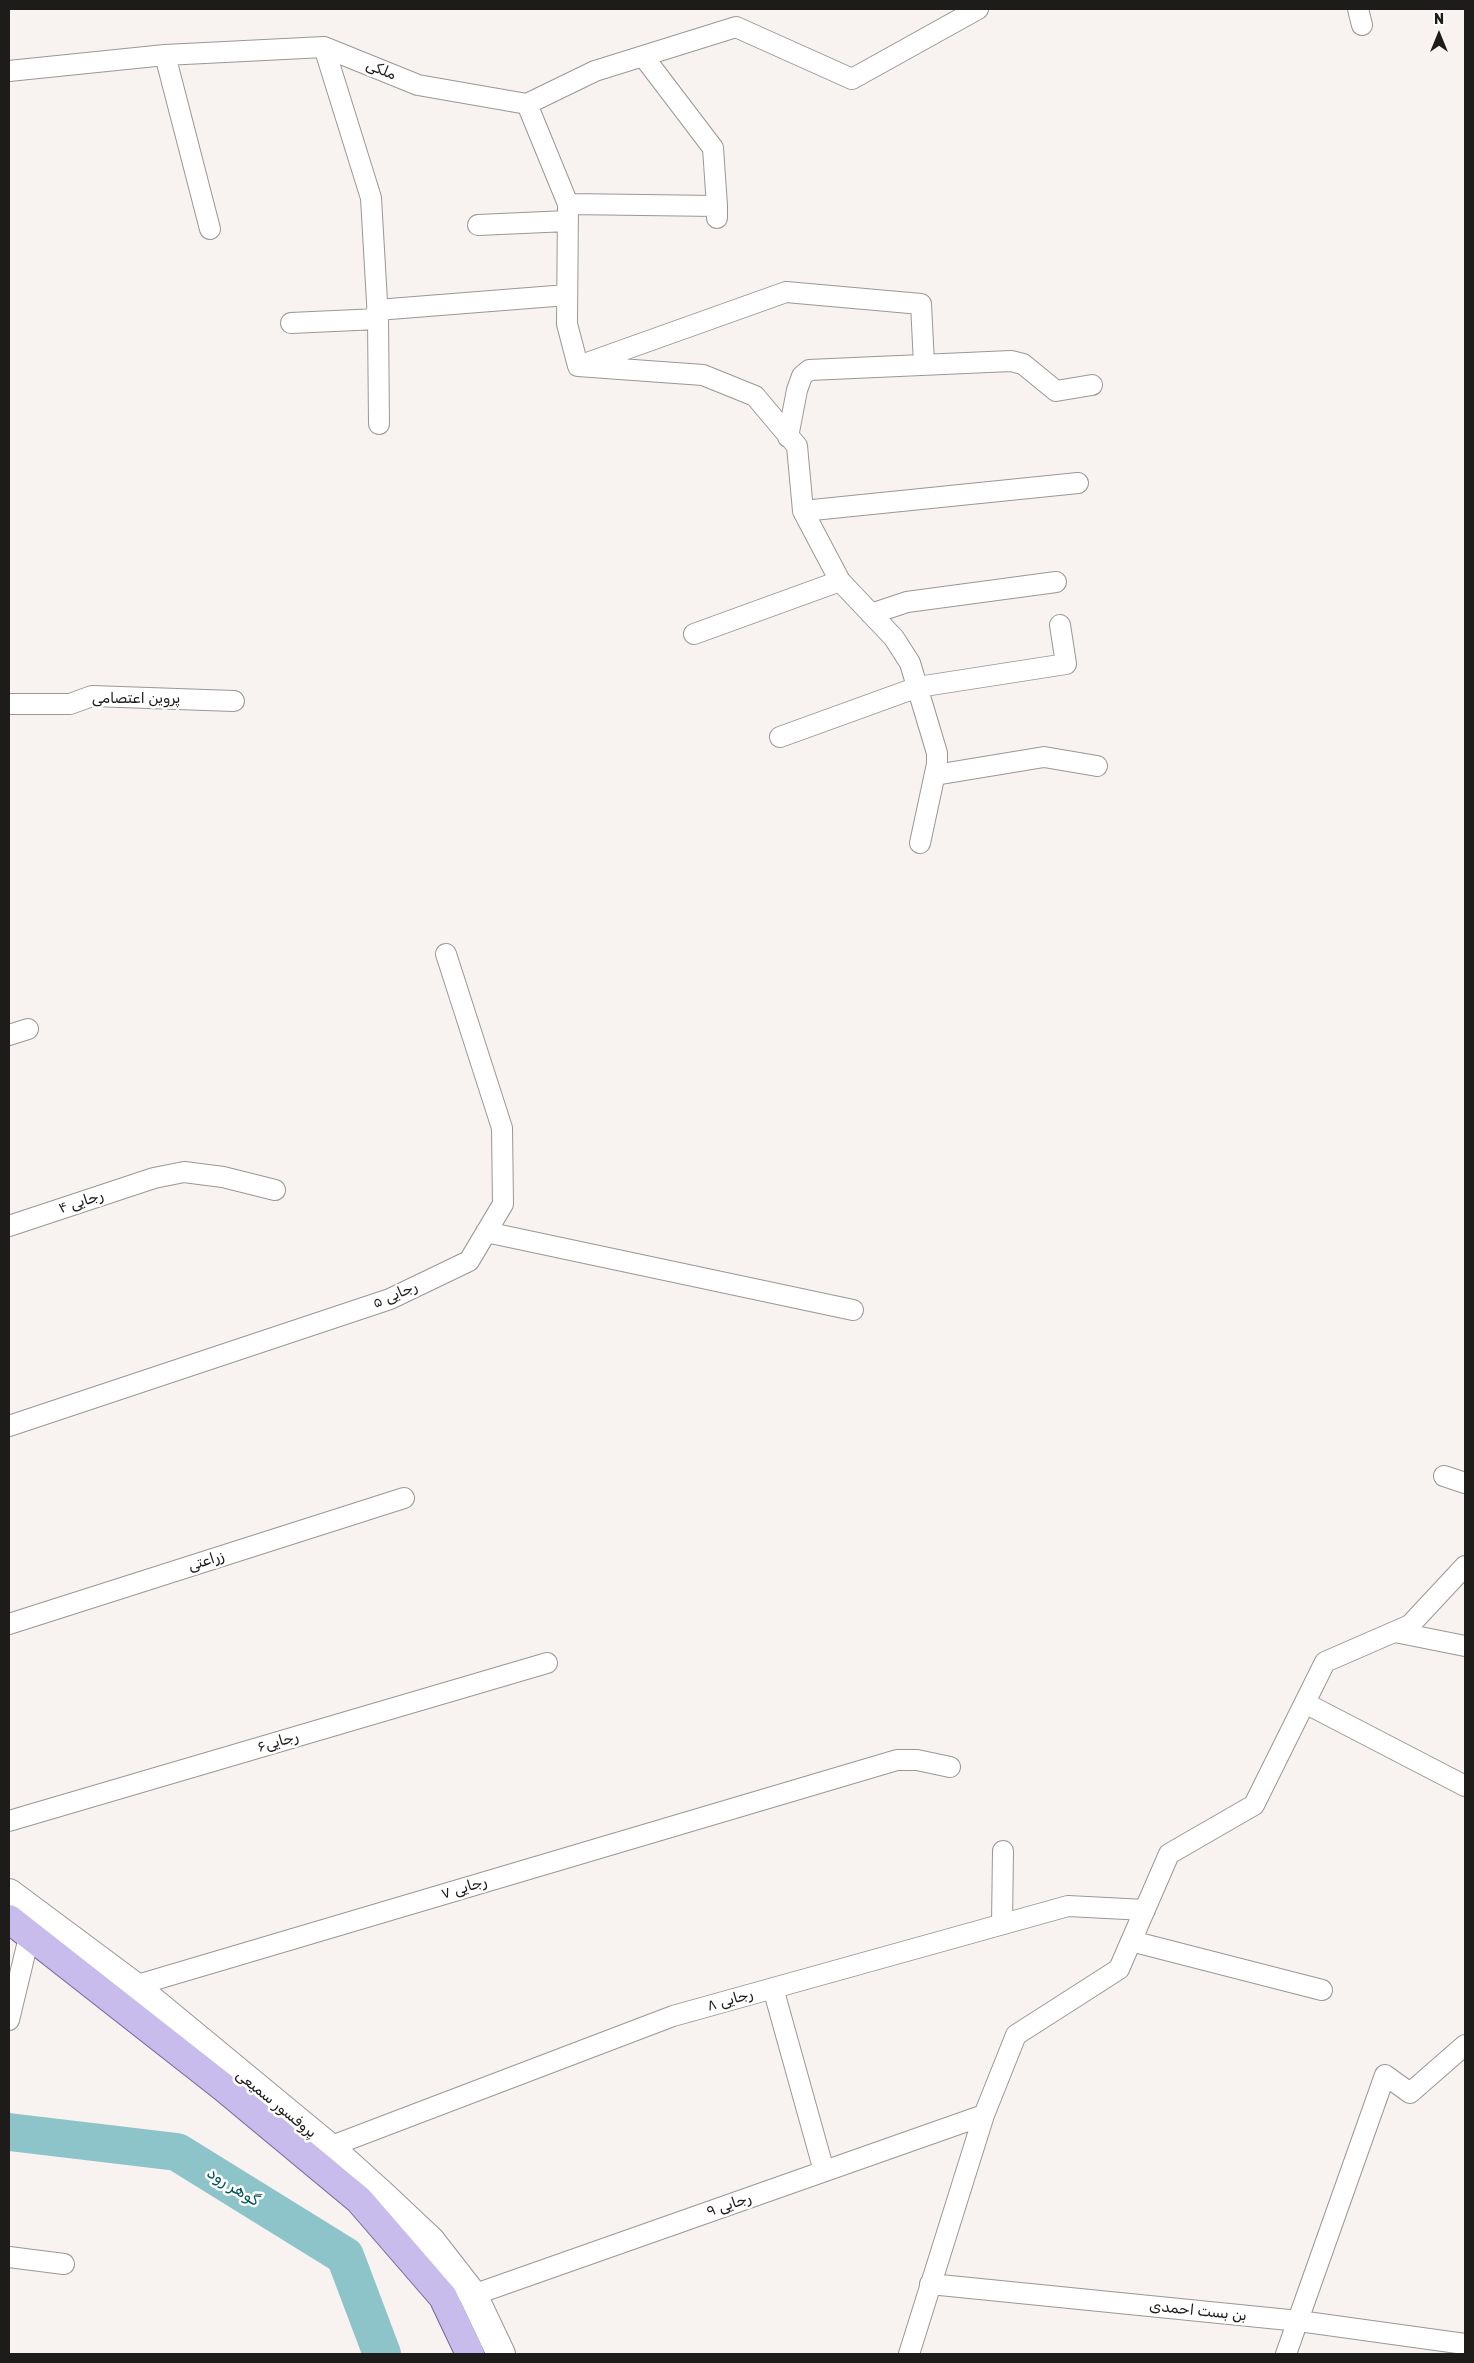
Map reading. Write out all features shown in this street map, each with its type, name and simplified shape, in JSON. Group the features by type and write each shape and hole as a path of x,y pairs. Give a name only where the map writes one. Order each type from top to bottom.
{"main road":[{"name":"پروفسور سمیعی","path":"9,1893 134,1986 329,2147 431,2241 473,2294 501,2354"},
{"name":"پروفسور سمیعی","path":"9,1919 29,1937 222,2087 359,2200 443,2297 470,2354"}],"street":[{"path":"578,366 567,324 568,213 527,104 595,71 736,27 852,79 978,9"},
{"path":"324,47 371,198 377,314 379,424"},
{"name":"ملکی","path":"9,71 166,55 324,47 418,85 527,104"},
{"path":"166,55 210,229"},
{"path":"478,225 568,213 717,212 713,148 643,56"},
{"path":"578,366 786,292 921,304 924,364"},
{"path":"291,323 568,295"},
{"path":"788,436 802,376 809,370 1011,361 1023,364 1056,391 1092,385"},
{"path":"578,366 703,375 755,396 797,446 803,511 840,581 904,651 918,687 937,753 935,775 920,843"},
{"path":"803,511 1078,483"},
{"path":"694,634 840,581"},
{"path":"871,614 906,602 1056,582"},
{"path":"780,737 918,687 1066,664 1060,625"},
{"name":"پروین اعتصامی","path":"9,704 70,704 92,696 234,701"},
{"path":"935,775 1044,757 1097,766"},
{"name":"رجایی ۵","path":"9,1426 390,1299 469,1261 503,1204 502,1128 446,954"},
{"name":"رجایی ۴","path":"9,1226 154,1178 199,1172 275,1190"},
{"path":"486,1232 853,1310"},
{"path":"1444,1476 1465,1483"},
{"name":"زراعتی","path":"9,1624 404,1498"},
{"path":"909,2354 984,2115 1016,2035 1119,1969 1169,1854 1254,1804 1325,1662 1410,1625 1465,1566"},
{"path":"1395,1632 1465,1646"},
{"name":"رجایی۶","path":"9,1821 547,1663"},
{"path":"1305,1703 1465,1786"},
{"name":"رجایی ۷","path":"134,1986 897,1760 917,1760 950,1767"},
{"path":"1002,1924 1003,1851"},
{"name":"رجایی ۸","path":"329,2147 673,2016 1068,1906 1145,1910"},
{"path":"9,2020 29,1937"},
{"path":"1131,1941 1322,1990"},
{"path":"772,1988 824,2171"},
{"path":"1286,2354 1299,2322 1385,2074 1410,2093 1465,2045"},
{"name":"رجایی ۹","path":"473,2294 984,2115"},
{"path":"9,2257 64,2264"},
{"name":"بن بست احمدی","path":"930,2284 1299,2322 1465,2344"}],"waterway":[{"name":"گوهر رود","path":"9,2132 177,2152 345,2256 382,2354"}]}
